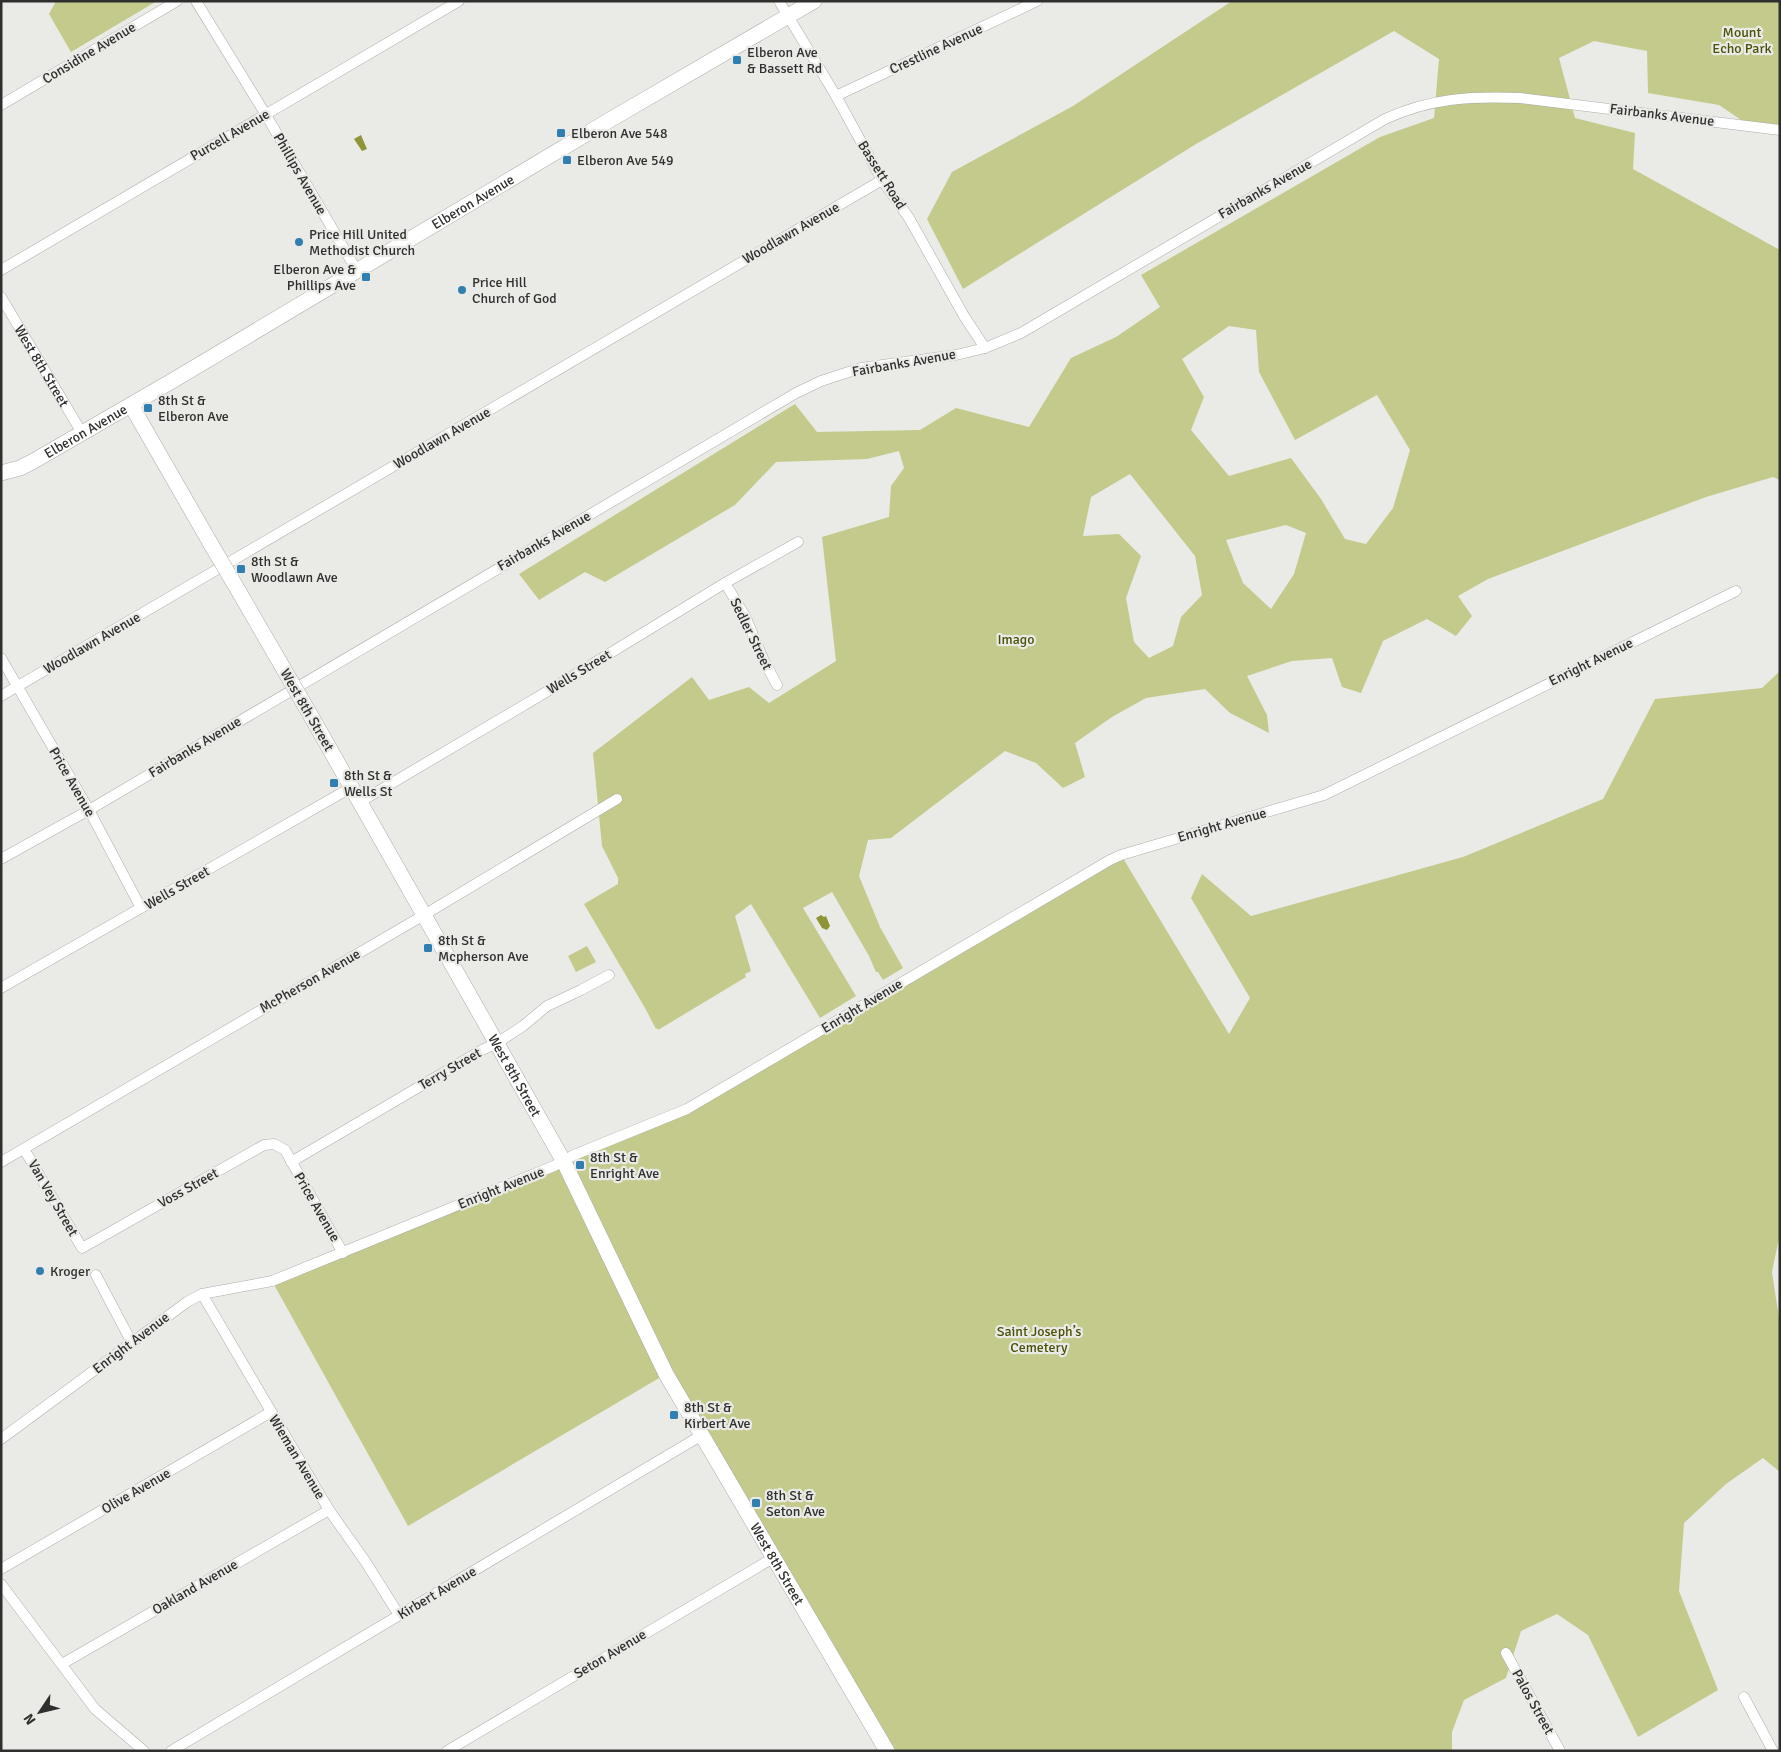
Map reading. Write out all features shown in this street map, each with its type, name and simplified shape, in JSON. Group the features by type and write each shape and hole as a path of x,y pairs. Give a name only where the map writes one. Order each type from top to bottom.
{"street":[{"name":"Considine Avenue","path":"1,105 177,1"},
{"name":"Phillips Avenue","path":"196,1 266,114 357,271"},
{"name":"Purcell Avenue","path":"1,270 459,1"},
{"name":"Bassett Road","path":"779,1 836,96 882,180 909,218 964,316 985,348"},
{"name":"Elberon Avenue","path":"1,473 20,468 82,433 814,1"},
{"name":"Crestline Avenue","path":"836,96 1037,1"},
{"name":"Fairbanks Avenue","path":"1,859 89,810 796,394 822,381 861,368 956,355 985,348 1021,333 1385,118 1418,106 1449,99 1468,97 1520,98 1780,130"},
{"name":"Woodlawn Avenue","path":"1,696 882,180"},
{"name":"West 8th Street","path":"1,297 82,433"},
{"name":"West 8th Street","path":"130,405 352,787 564,1162 666,1374 887,1751"},
{"name":"Wells Street","path":"360,802 553,688 725,583 798,542"},
{"name":"Sedler Street","path":"725,583 745,616 764,661 777,685"},
{"name":"Enright Avenue","path":"1,1439 187,1302 202,1294 272,1281 564,1162 574,1155 687,1109 1110,860 1324,795 1736,591"},
{"name":"Price Avenue","path":"1,658 89,810 141,908"},
{"name":"Wells Street","path":"1,988 352,787"},
{"name":"McPherson Avenue","path":"1,1162 424,915 617,799"},
{"name":"Terry Street","path":"291,1162 497,1043 523,1026 548,1006 608,975"},
{"name":"Voss Street","path":"82,1248 264,1145 274,1144 279,1146 285,1150 291,1162"},
{"name":"Van Vey Street","path":"24,1148 82,1248"},
{"name":"Price Avenue","path":"291,1162 343,1253"},
{"path":"96,1275 132,1343"},
{"name":"Wieman Avenue","path":"202,1294 329,1510 365,1561 399,1615"},
{"name":"Olive Avenue","path":"1,1569 271,1412"},
{"name":"Kirbert Avenue","path":"171,1751 702,1435"},
{"name":"Oakland Avenue","path":"62,1664 329,1510"},
{"name":"Seton Avenue","path":"447,1751 773,1558"},
{"path":"1,1584 95,1709 144,1751"},
{"name":"Palos Street","path":"1506,1654 1560,1751"},
{"path":"1744,1697 1773,1751"}],"green space":[{"path":"56,1 157,1 71,52 49,14"},
{"path":"1232,1 1780,1 1780,130 1750,126 1719,105 1648,93 1647,51 1594,41 1559,58 1575,118 1635,133 1633,169 1780,250 1780,480 1773,477 1706,497 1488,579 1458,596 1472,616 1456,636 1427,619 1383,641 1361,693 1342,687 1332,658 1292,661 1247,676 1267,715 1269,733 1230,713 1205,689 1146,698 1112,717 1075,743 1085,777 1063,788 1036,763 1005,751 891,838 868,840 859,876 880,927 903,968 883,980 878,972 876,972 869,956 832,892 803,908 856,996 820,1018 751,904 735,916 751,971 745,974 746,977 658,1030 584,904 618,884 618,878 602,846 593,753 692,677 709,700 749,687 769,703 836,661 822,537 889,517 891,486 904,468 899,451 867,459 776,462 735,505 605,582 585,572 539,600 519,574 795,404 817,432 920,430 956,408 1029,427 1071,358 1116,337 1160,307 1141,275 1380,137 1434,118 1439,59 1394,31 1196,144 963,289 927,219 952,172 1073,106","holes":["1229,326 1256,330 1259,372 1295,440 1377,395 1410,450 1393,508 1366,544 1345,539 1321,499 1291,458 1229,476 1191,430 1204,397 1182,359","1130,474 1195,556 1202,595 1181,617 1173,646 1149,658 1134,642 1126,598 1141,556 1119,534 1083,536 1091,497","1286,525 1306,533 1294,574 1271,609 1243,583 1226,540"]},
{"name":"Saint Joseph’s Cemetery","path":"1780,671 1780,1233 1772,1272 1780,1325 1780,1472 1763,1458 1726,1484 1684,1523 1679,1591 1718,1690 1638,1737 1588,1635 1557,1614 1521,1631 1506,1678 1464,1700 1452,1732 1452,1751 887,1751 666,1374 408,1526 272,1281 667,1119 1121,855 1229,1034 1250,998 1191,898 1202,874 1251,916 1463,857 1603,799 1655,699 1762,688"},
{"path":"587,946 596,962 576,972 568,956"}],"shaded area":[{"path":"361,135 367,149 362,151 354,139"},
{"path":"821,915 826,916 830,926 827,930 822,928 816,918"}],"place":[{"name":"Elberon Ave & Bassett Rd","path":"737,60"},
{"name":"Elberon Ave 548","path":"561,133"},
{"name":"Elberon Ave 549","path":"567,160"},
{"name":"Price Hill United Methodist Church","path":"299,242"},
{"name":"Elberon Ave & Phillips Ave","path":"366,277"},
{"name":"Price Hill Church of God","path":"462,290"},
{"name":"8th St & Elberon Ave","path":"148,408"},
{"name":"8th St & Woodlawn Ave","path":"241,569"},
{"name":"8th St & Wells St","path":"334,783"},
{"name":"8th St & Mcpherson Ave","path":"428,948"},
{"name":"8th St & Enright Ave","path":"580,1165"},
{"name":"Kroger","path":"40,1271"},
{"name":"8th St & Kirbert Ave","path":"674,1415"},
{"name":"8th St & Seton Ave","path":"756,1503"}],"park label":[{"name":"Mount Echo Park","path":"1742,40"},
{"name":"Imago","path":"1016,639"}]}
